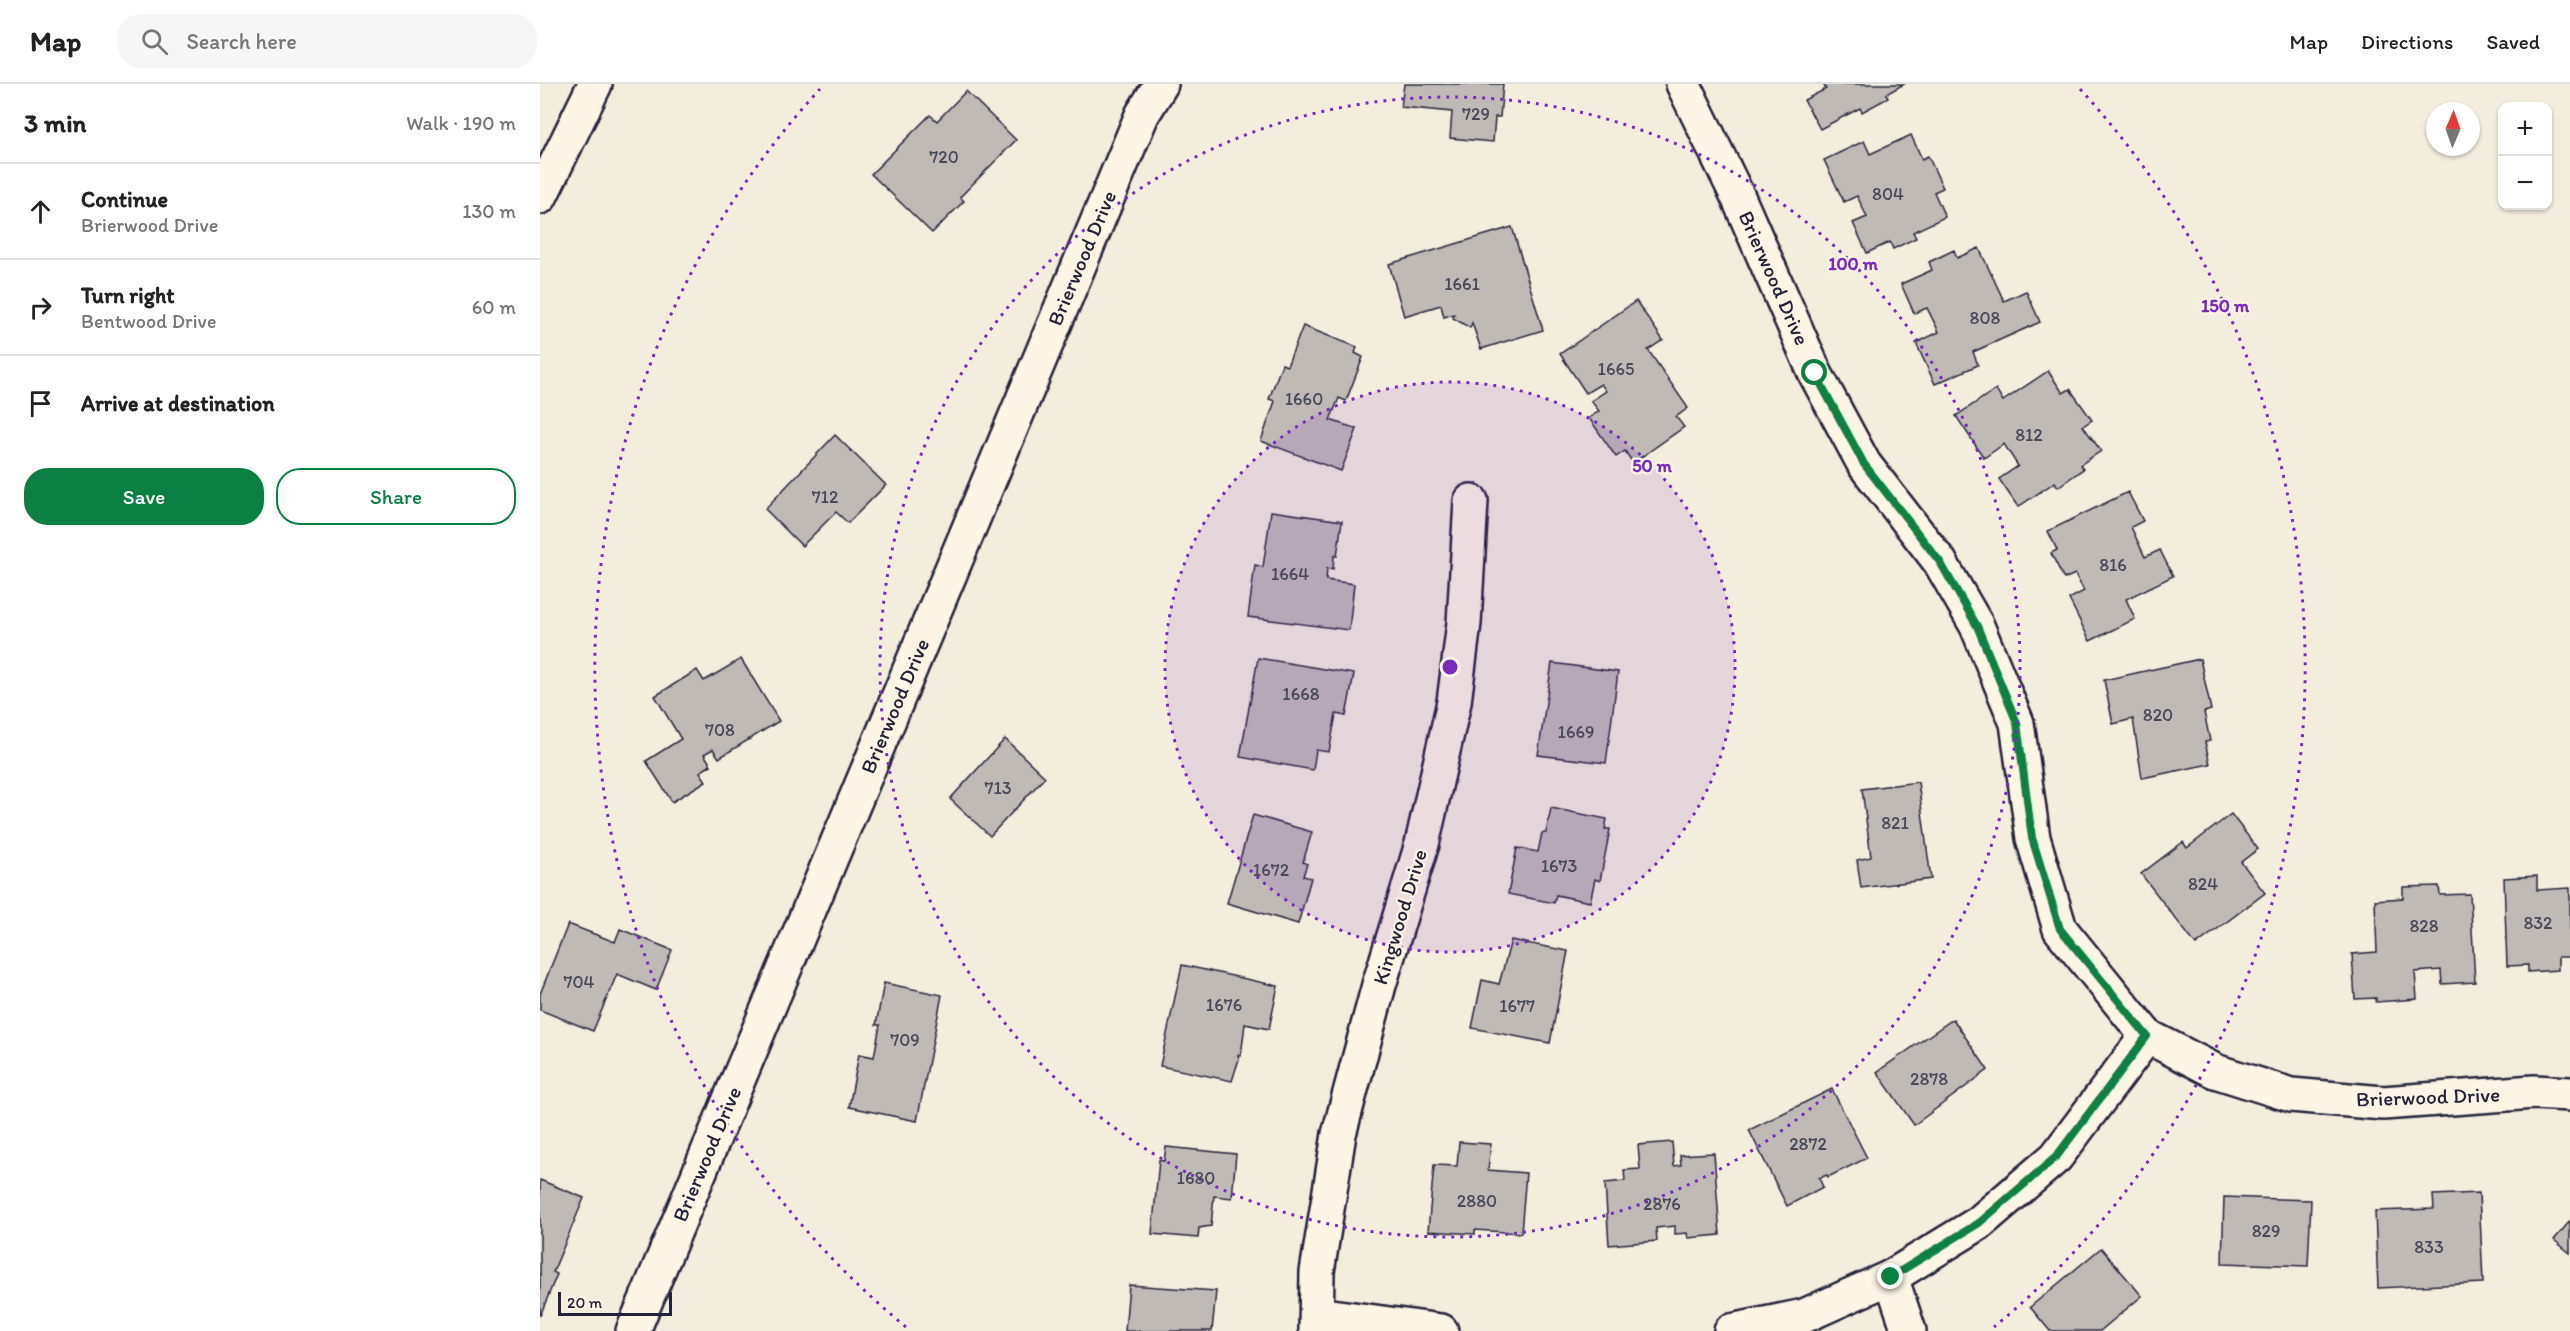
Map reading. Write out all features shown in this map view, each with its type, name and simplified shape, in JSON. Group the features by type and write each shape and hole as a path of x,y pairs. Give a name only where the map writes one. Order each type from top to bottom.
{"street":[{"path":"540,197 595,84"},
{"name":"Brierwood Drive","path":"633,1331 1137,126 1161,84"},
{"name":"Brierwood Drive","path":"1683,84 1738,197 1815,373 1864,464 1940,562 1977,626 2017,723 2032,838 2060,929 2147,1036 2215,1071 2291,1095 2383,1102 2534,1092 2570,1094"},
{"name":"Kingwood Drive","path":"1317,1322 1317,1272 1339,1134 1379,985 1422,844 1454,702 1464,623 1471,501"},
{"path":"1731,1331 1804,1317 1819,1321 1979,1223 2056,1157 2147,1036"},
{"path":"1891,1277 1909,1331"},
{"path":"1317,1322 1441,1331"}],"building":[{"path":"1404,84 1503,84 1500,117 1495,117 1493,142 1450,138 1452,112 1401,107"},
{"path":"1823,84 1904,84 1886,94 1888,98 1862,112 1860,108 1820,129 1804,100 1826,89"},
{"path":"966,91 1016,140 960,197 964,201 932,233 871,174 930,115 937,121"},
{"path":"1911,135 1922,159 1928,156 1943,188 1934,192 1945,217 1913,232 1916,238 1893,249 1890,242 1867,253 1853,223 1867,217 1857,196 1844,202 1824,160 1864,141 1870,154"},
{"path":"1512,227 1543,330 1481,349 1472,323 1470,328 1453,318 1454,314 1444,317 1441,305 1404,316 1389,264"},
{"path":"1979,248 2004,301 2026,291 2040,322 1973,352 1978,365 1935,384 1916,343 1939,332 1927,308 1914,313 1901,284 1932,270 1929,262 1954,250 1957,258"},
{"path":"1636,301 1663,340 1648,350 1688,408 1676,417 1684,427 1633,463 1625,451 1616,457 1589,418 1599,411 1591,401 1606,391 1601,384 1586,393 1560,354"},
{"path":"1303,326 1357,347 1355,353 1363,357 1346,401 1339,398 1330,420 1357,429 1341,471 1261,441 1275,401 1269,399 1282,364 1287,366"},
{"path":"2048,371 2063,393 2070,389 2092,420 2083,426 2101,451 2080,465 2083,469 2058,487 2055,482 2018,507 1999,479 2018,466 2004,444 1984,458 1956,416 1996,389 2003,401"},
{"path":"835,435 886,485 848,523 836,512 802,546 765,509"},
{"path":"2128,492 2143,521 2131,527 2145,557 2160,550 2173,576 2126,599 2135,619 2090,641 2069,599 2084,591 2075,574 2064,579 2051,553 2057,550 2048,531"},
{"path":"1271,511 1342,521 1337,556 1334,556 1333,569 1327,568 1326,580 1354,584 1349,630 1248,617 1255,565 1263,567"},
{"path":"1258,658 1354,674 1346,716 1336,714 1329,752 1316,750 1313,770 1240,757"},
{"path":"741,659 779,721 719,758 713,749 704,754 711,765 700,772 706,781 672,802 646,761 681,739 655,696 697,670 704,681"},
{"path":"2200,659 2211,710 2204,712 2210,741 2205,742 2210,764 2142,778 2133,719 2113,724 2104,680"},
{"path":"1552,663 1618,672 1606,763 1538,755"},
{"path":"1005,739 1045,777 990,836 950,799"},
{"path":"1918,782 1931,879 1861,888 1857,860 1871,857 1862,789"},
{"path":"1551,808 1607,819 1605,829 1610,829 1600,881 1595,879 1590,902 1556,895 1554,903 1508,894 1517,848 1538,852 1542,833 1546,833"},
{"path":"2231,814 2258,849 2241,862 2265,893 2196,945 2141,874 2183,842 2187,848"},
{"path":"1253,815 1312,832 1303,862 1307,864 1303,876 1311,878 1298,924 1227,903"},
{"path":"2537,876 2537,890 2570,888 2570,957 2558,957 2558,970 2528,972 2528,965 2507,966 2504,878"},
{"path":"2439,886 2440,895 2470,894 2475,982 2442,984 2441,970 2415,972 2417,999 2376,1002 2376,998 2355,999 2352,954 2377,952 2375,900 2403,898 2403,887"},
{"path":"568,924 615,942 620,929 672,950 656,990 617,974 593,1031 540,1010 540,994"},
{"path":"1511,940 1568,951 1550,1043 1472,1028 1482,980 1499,984"},
{"path":"1182,965 1278,986 1269,1029 1245,1024 1241,1056 1238,1055 1239,1059 1232,1081 1160,1066"},
{"path":"884,983 942,995 917,1121 849,1107 859,1054 874,1057 880,1025 876,1025"},
{"path":"1953,1019 1988,1070 1914,1125 1877,1072"},
{"path":"1832,1089 1867,1158 1828,1177 1827,1175 1819,1178 1823,1187 1787,1206 1749,1130"},
{"path":"1459,1142 1491,1144 1488,1170 1526,1173 1521,1233 1475,1230 1475,1234 1428,1231 1434,1165 1457,1166"},
{"path":"1672,1142 1674,1166 1681,1165 1680,1155 1714,1153 1720,1235 1688,1238 1687,1233 1675,1234 1675,1226 1656,1228 1657,1241 1609,1245 1605,1183 1625,1181 1624,1170 1640,1169 1638,1145"},
{"path":"1166,1147 1236,1154 1232,1198 1214,1196 1211,1226 1199,1228 1198,1238 1152,1234 1159,1160 1164,1161"},
{"path":"540,1180 584,1198 553,1272 557,1274 540,1316"},
{"path":"2479,1193 2483,1283 2378,1288 2375,1211 2434,1209 2433,1195"},
{"path":"2224,1197 2311,1200 2308,1266 2222,1263"},
{"path":"2570,1221 2570,1253 2554,1240"},
{"path":"2101,1248 2142,1296 2100,1331 2050,1331 2030,1307"},
{"path":"1129,1285 1216,1291 1212,1331 1125,1331"}],"route":[{"path":"1815,373 1864,464 1940,562 1977,626 2017,723 2032,838 2060,929 2147,1036 2056,1157 1979,1223 1891,1277"}]}
